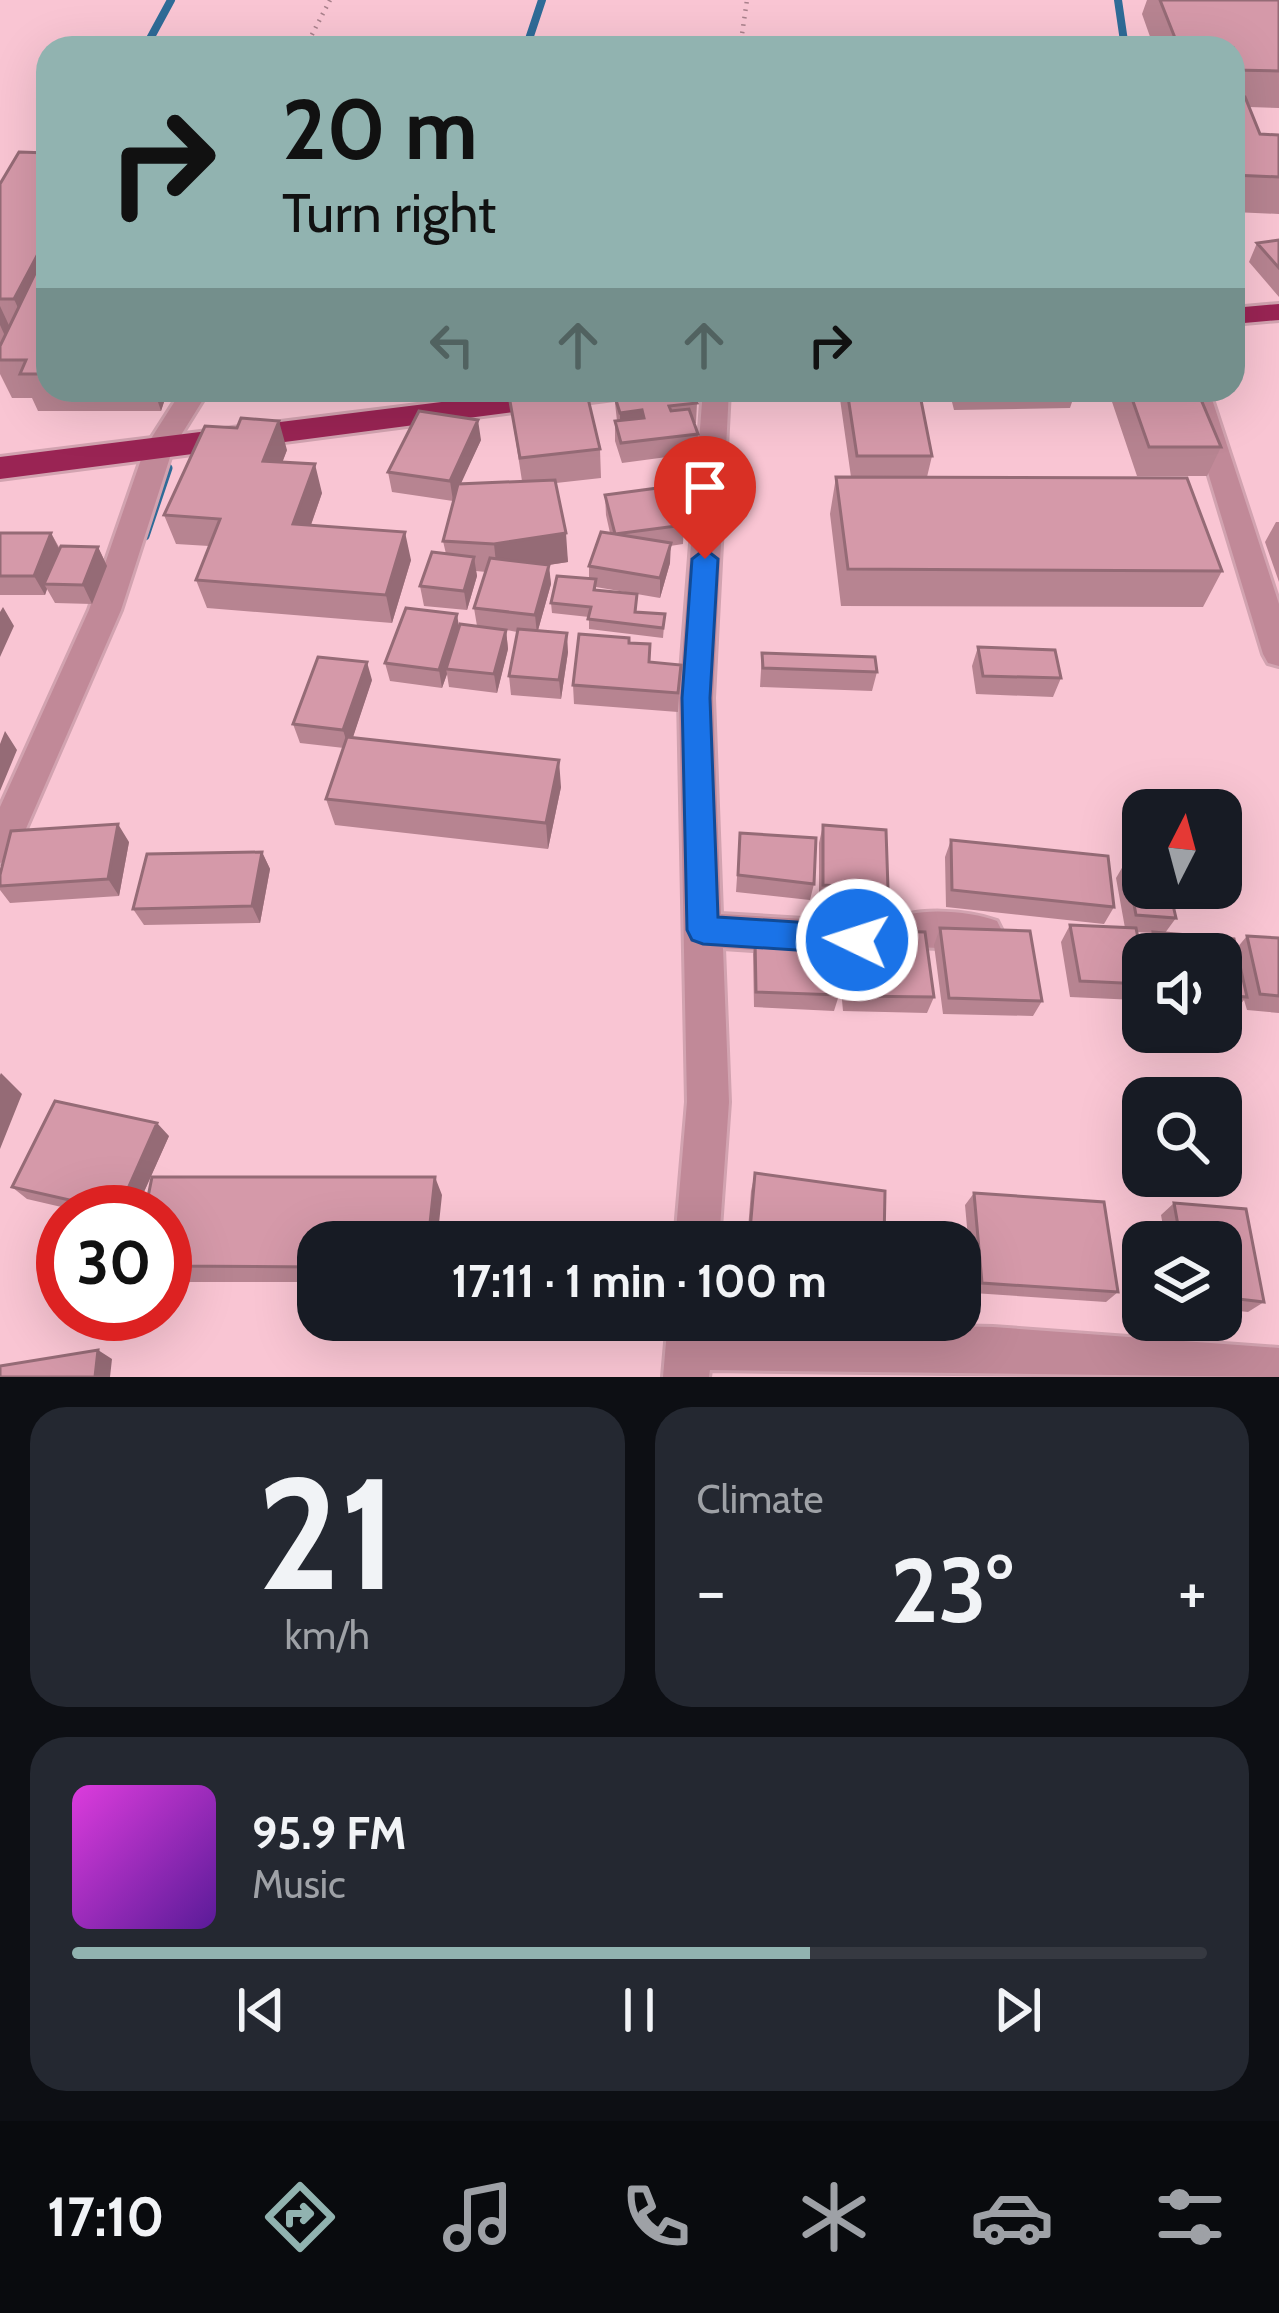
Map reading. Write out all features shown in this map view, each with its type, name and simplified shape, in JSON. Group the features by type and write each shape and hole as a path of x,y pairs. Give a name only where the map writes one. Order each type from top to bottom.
{"highway":[{"path":"1245,315 1279,311"},
{"path":"0,467 520,402"}],"street":[{"path":"0,848 106,610 159,448 188,402"},
{"path":"699,1221 708,1102 696,698 715,402"},
{"path":"1200,402 1279,654"},
{"path":"703,930 895,942 908,931 998,934"},
{"path":"688,1348 993,1350 1279,1371"}],"path":[{"path":"311,36 330,0"},
{"path":"742,36 747,0"}],"building":[{"path":"1160,0 1279,0 1279,71 1245,70 1245,36 1174,36"},
{"path":"1245,97 1260,134 1279,135 1279,177 1245,176"},
{"path":"19,152 36,153 36,258 14,299 0,299 0,184"},
{"path":"1279,240 1279,268 1257,243"},
{"path":"36,271 36,374 20,374 26,360 0,360 0,346"},
{"path":"510,402 589,402 600,449 520,458"},
{"path":"617,402 697,402 669,406 671,411 689,409 698,434 621,443 615,421 644,418 642,410 620,413"},
{"path":"849,402 921,402 932,456 857,456"},
{"path":"1133,402 1202,402 1221,447 1149,447"},
{"path":"419,411 478,420 450,481 388,472"},
{"path":"241,418 279,421 263,461 315,464 293,524 405,532 386,595 196,580 220,519 164,515 205,426 237,428"},
{"path":"836,477 1187,478 1222,571 848,569"},
{"path":"555,480 566,533 494,544 443,541 458,484"},
{"path":"673,486 684,525 615,534 605,495"},
{"path":"601,532 671,543 660,578 589,566"},
{"path":"0,533 51,533 34,576 0,576"},
{"path":"61,546 98,547 83,585 44,584"},
{"path":"432,552 474,557 464,591 420,586"},
{"path":"490,558 549,565 535,615 474,608"},
{"path":"557,576 596,579 594,590 637,594 635,612 665,614 663,628 588,619 591,607 551,603"},
{"path":"406,608 457,614 439,670 385,663"},
{"path":"460,624 506,630 494,674 446,669"},
{"path":"518,629 567,633 559,680 509,676"},
{"path":"579,634 650,644 649,662 681,665 678,693 573,685"},
{"path":"978,647 1055,650 1061,678 983,676"},
{"path":"762,653 875,657 877,672 763,668"},
{"path":"318,657 367,662 343,730 293,724"},
{"path":"347,737 559,760 546,823 326,799"},
{"path":"118,824 108,879 0,886 11,831"},
{"path":"823,825 886,830 888,889 823,885"},
{"path":"740,833 816,838 814,884 738,875"},
{"path":"951,840 1108,856 1114,907 952,890"},
{"path":"262,852 252,906 133,909 147,854"},
{"path":"1135,909 1174,909 1176,918 1136,915"},
{"path":"1070,925 1136,928 1137,933 1122,933 1122,983 1080,981"},
{"path":"940,928 1030,931 1042,1001 949,998"},
{"path":"842,930 925,932 934,997 848,996"},
{"path":"1247,936 1279,938 1279,996 1260,994"},
{"path":"755,938 835,942 839,995 756,992"},
{"path":"55,1101 157,1123 130,1185 36,1185 36,1192 12,1187"},
{"path":"755,1173 885,1191 884,1221 751,1221"},
{"path":"152,1177 435,1177 430,1221 297,1221 297,1267 192,1266 192,1185 150,1185"},
{"path":"974,1193 1104,1202 1118,1292 982,1283 981,1221 976,1221"},
{"path":"1174,1203 1246,1209 1264,1302 1242,1299 1242,1221 1177,1221"},
{"path":"98,1350 95,1377 0,1377 0,1366"}],"waterway":[{"path":"152,36 171,0"},
{"path":"530,36 542,0"},
{"path":"1118,0 1123,36"},
{"path":"145,536 168,468"}],"route":[{"path":"705,559 696,698 703,930 857,940"}]}
